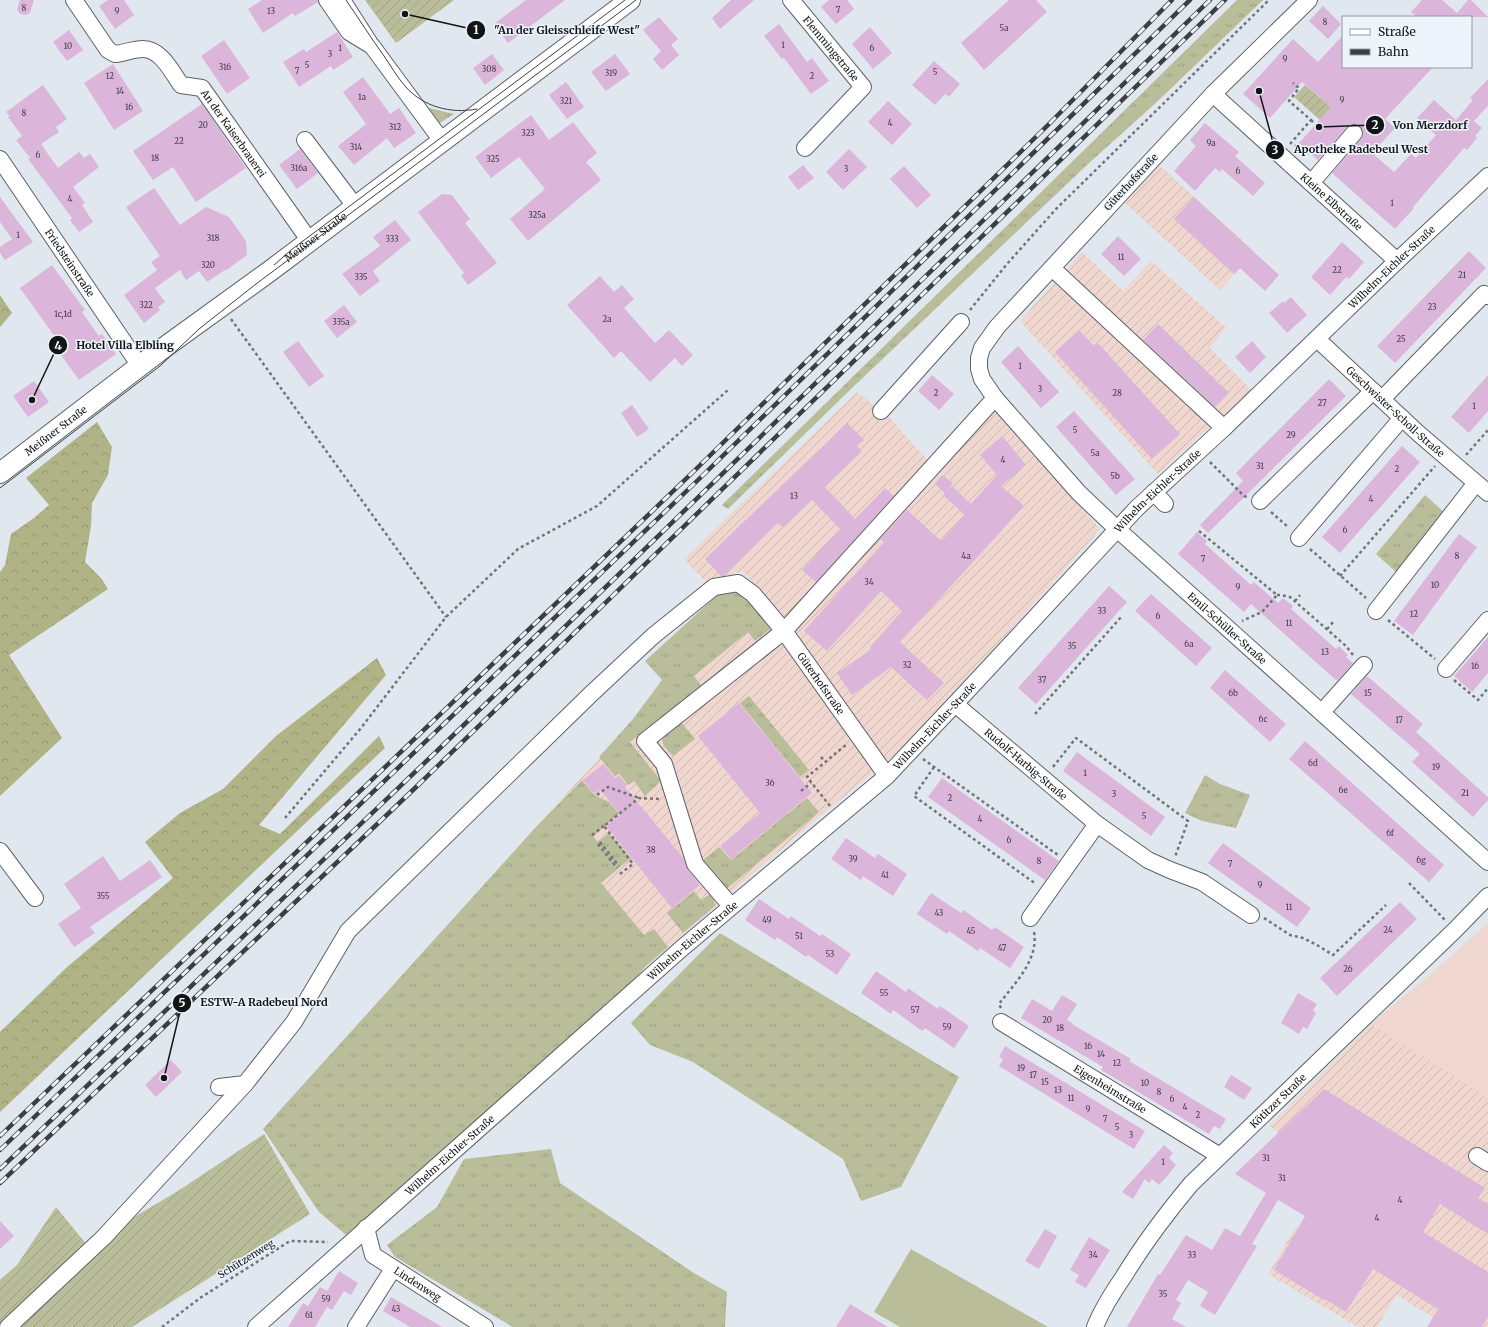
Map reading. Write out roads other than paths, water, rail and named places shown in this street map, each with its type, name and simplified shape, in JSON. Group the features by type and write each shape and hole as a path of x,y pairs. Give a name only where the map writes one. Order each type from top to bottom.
{"main road":[{"name":"Meißner Straße","path":"0,473 140,366 630,0"}],"street":[{"name":"An der Kaiserbrauerei","path":"74,0 108,50 115,54 143,49 158,54 181,84 202,88 309,240"},
{"path":"327,0 350,32 372,46"},
{"path":"342,0 372,46 442,141"},
{"name":"Flemmingstraße","path":"791,0 863,87 805,148"},
{"name":"Güterhofstraße","path":"982,379 979,369 979,358 982,348 997,327 1213,94 1309,0"},
{"name":"Kleine Elbstraße","path":"1213,94 1397,261"},
{"path":"1311,183 1354,133"},
{"path":"305,140 355,206"},
{"name":"Friedsteinstraße","path":"0,159 140,366"},
{"name":"Wilhelm-Eichler-Straße","path":"256,1327 350,1242 731,906 887,776 1117,529 1159,498 1198,450 1224,428 1397,261 1488,176"},
{"path":"1052,268 1224,428"},
{"path":"1260,501 1377,395 1484,294 1488,296"},
{"path":"881,411 961,322"},
{"name":"Geschwister-Scholl-Straße","path":"1317,339 1402,418 1482,488 1376,611"},
{"name":"Emil-Schüller-Straße","path":"982,379 995,398 1079,493 1117,529 1488,862"},
{"path":"731,906 695,864 664,764 646,741 784,631 995,398"},
{"path":"1299,538 1402,418"},
{"name":"Güterhofstraße","path":"8,1327 104,1237 245,1084 294,1022 348,931 591,694 653,636 714,587 738,583 753,594 784,631 887,776"},
{"path":"1446,669 1488,620"},
{"path":"1322,712 1364,665"},
{"name":"Rudolf-Harbig-Straße","path":"955,704 1043,780 1097,824 1148,860 1202,882 1250,915"},
{"path":"1030,918 1097,824"},
{"path":"0,851 35,898"},
{"name":"Kötitzer Straße","path":"1095,1327 1112,1294 1163,1217 1191,1184 1455,930 1488,896"},
{"name":"Eigenheimstraße","path":"1002,1022 1220,1156"},
{"path":"219,1087 245,1084"},
{"name":"Lindenweg","path":"366,1228 373,1255 485,1327"},
{"path":"356,1327 393,1269"}],"tram line":[{"path":"346,0 399,79 412,93 429,104 438,107 457,110 477,109"},
{"path":"274,265 291,250 625,0"},
{"path":"0,488 160,366 199,329 256,284 636,0"}],"railway":[{"path":"0,1136 691,474 1046,127 1172,0"},
{"path":"0,1150 697,481 1190,0"},
{"path":"0,1169 438,750 1210,0"},
{"path":"0,1183 413,790 1225,0"}],"place":[{"name":"\"An der Gleisschleife West\"","path":"405,14"},
{"name":"Apotheke Radebeul West","path":"1259,91"},
{"name":"Von Merzdorf","path":"1319,127"},
{"name":"Hotel Villa Elbling","path":"32,400"},
{"name":"ESTW-A Radebeul Nord","path":"164,1078"}]}
